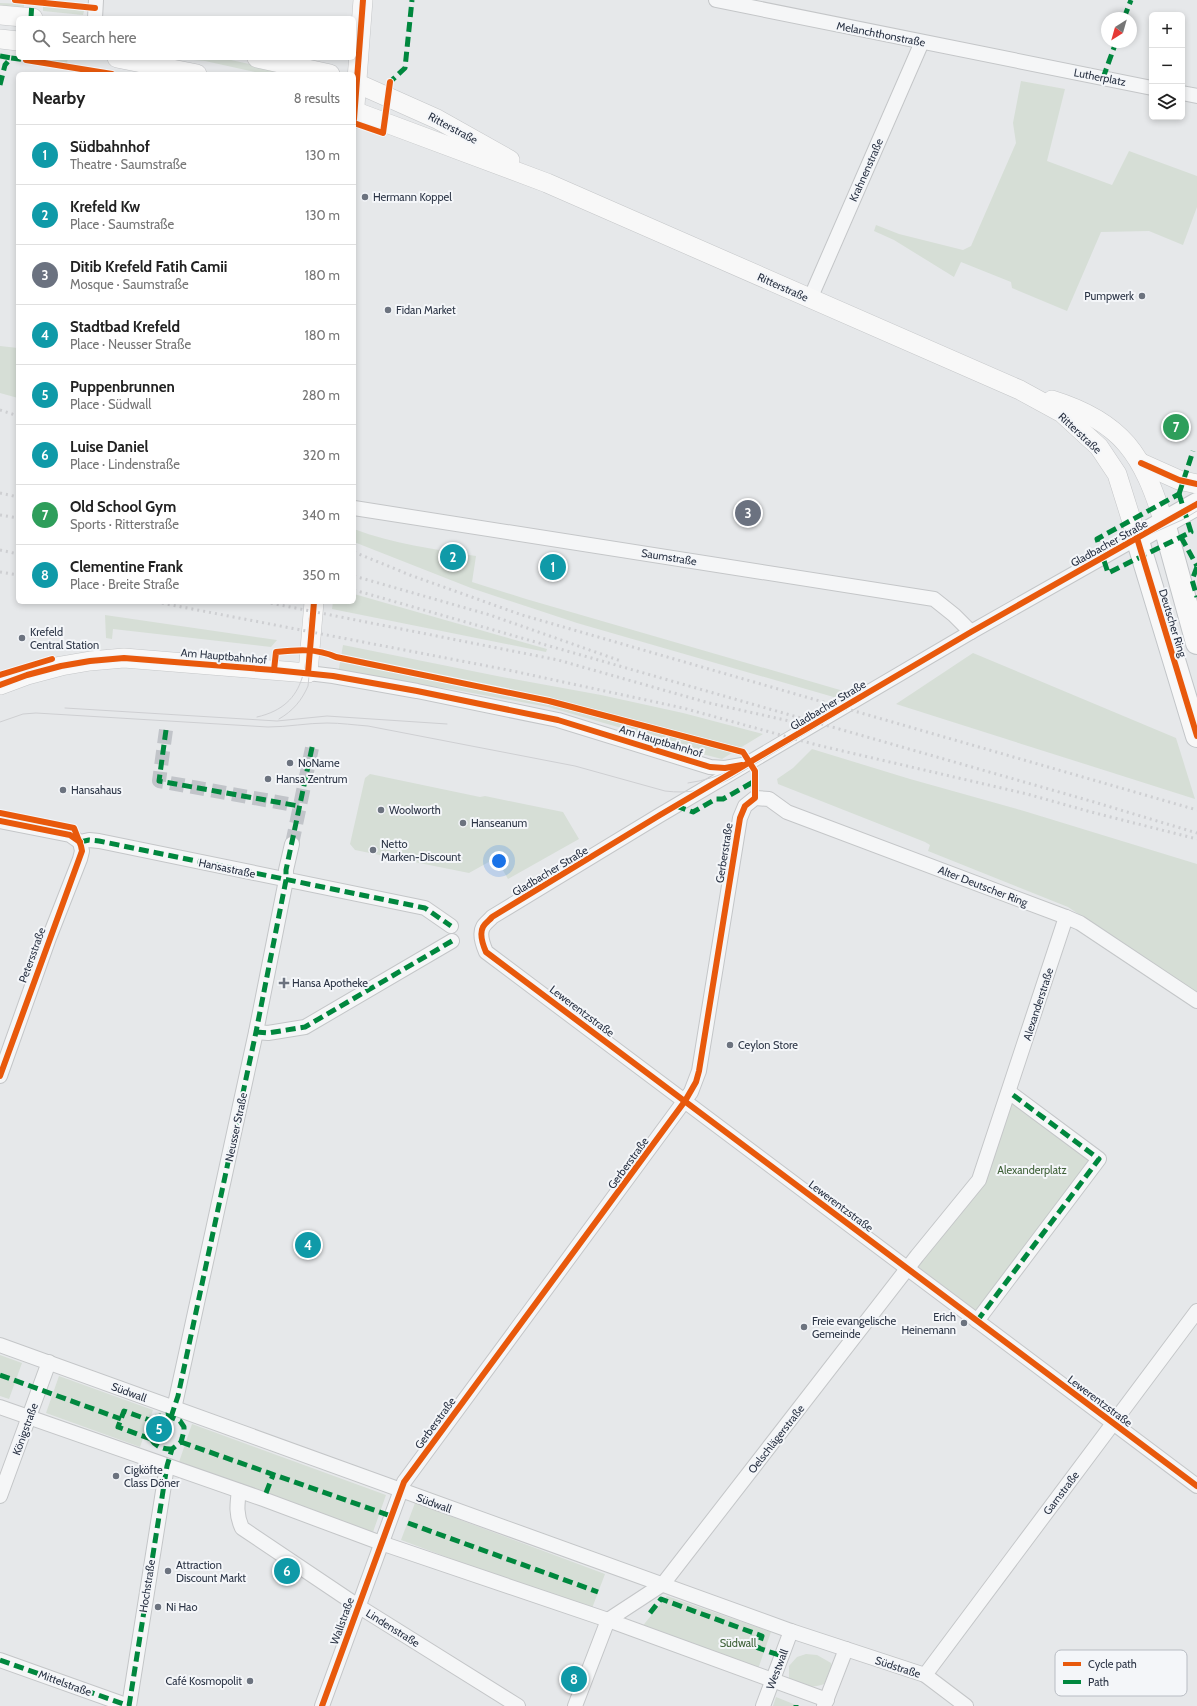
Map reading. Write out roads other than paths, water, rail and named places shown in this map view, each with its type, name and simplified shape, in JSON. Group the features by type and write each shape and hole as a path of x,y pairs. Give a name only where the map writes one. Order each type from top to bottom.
{"main road":[{"path":"356,83 363,0"},
{"path":"0,15 16,16"},
{"path":"0,39 16,41"},
{"path":"127,60 186,72"},
{"path":"266,60 321,72"},
{"name":"Ritterstraße","path":"356,83 437,119 547,183"},
{"name":"Ritterstraße","path":"356,115 547,183 1020,390 1062,413 1099,447 1117,474 1137,538"},
{"name":"Ritterstraße","path":"1020,390 1071,406 1109,426 1128,444 1141,463 1154,491 1164,523"},
{"path":"1141,463 1179,480 1197,484"},
{"name":"Gladbacher Straße","path":"1137,538 1197,504"},
{"name":"Deutscher Ring","path":"1164,523 1195,632"},
{"name":"Deutscher Ring","path":"1137,538 1197,736"},
{"path":"308,673 314,604"},
{"name":"Am Hauptbahnhof","path":"0,685 27,675 61,666 90,660 124,658 308,673"}],"street":[{"path":"95,16 96,0"},
{"name":"Melanchthonstraße","path":"716,0 1047,66"},
{"name":"Krahnenstraße","path":"810,299 922,42"},
{"name":"Lutherplatz","path":"1047,66 1149,87"},
{"path":"1185,94 1197,96"},
{"name":"Saumstraße","path":"356,508 934,599 954,615 971,632"},
{"name":"Gladbacher Straße","path":"482,936 483,927 492,917 665,812 971,632 1137,538"},
{"name":"Am Hauptbahnhof","path":"308,673 410,690 558,720 710,767 725,768 750,763"},
{"name":"Alter Deutscher Ring","path":"755,798 769,799 787,812 1080,923 1197,1001"},
{"name":"Gerberstraße","path":"381,1543 400,1491 408,1476 685,1102 696,1082 740,818 745,806 755,798"},
{"name":"Hansastraße","path":"0,821 70,835 80,842 89,840 99,841 424,908 452,926"},
{"name":"Petersstraße","path":"0,1076 49,938 80,859 82,851 80,842"},
{"name":"Neusser Straße","path":"174,1409 256,1032 292,844"},
{"name":"Alexanderstraße","path":"1009,1092 1066,917"},
{"name":"Lewerentzstraße","path":"482,936 486,952 1197,1486"},
{"path":"256,1032 268,1033 305,1027 452,941"},
{"path":"908,1269 979,1180 1009,1092 1099,1160 977,1321"},
{"name":"Oelschlägerstraße","path":"608,1620 663,1584 908,1269"},
{"name":"Garnstraße","path":"925,1675 1197,1310"},
{"name":"Südwall","path":"0,1345 400,1491 846,1650"},
{"name":"Königstraße","path":"0,1496 49,1362"},
{"path":"0,1407 239,1491 381,1543 608,1620 773,1680 826,1703 846,1650"},
{"name":"Hochstraße","path":"129,1706 166,1466"},
{"name":"Lindenstraße","path":"239,1491 237,1508 238,1518 242,1528 358,1606 518,1706"},
{"name":"Wallstraße","path":"322,1706 381,1543"},
{"path":"575,1706 608,1620"},
{"name":"Westwall","path":"763,1706 791,1631"},
{"name":"Südstraße","path":"846,1650 925,1675 966,1706"},
{"name":"Mittelstraße","path":"0,1660 129,1706"}],"tunnel":[{"path":"166,730 159,781 299,806"},
{"path":"292,844 313,743"}],"tram line":[{"path":"356,122 366,0"},
{"path":"0,722 23,714 36,713 268,727 327,723 368,726 575,766 665,791 682,792 698,790 714,786 730,779 968,636 1137,540 1182,520 1197,511"},
{"path":"279,719 296,705 308,686 316,604"},
{"path":"257,717 274,711 287,703 296,692 302,679 305,665 309,618"},
{"path":"65,708 277,721 327,716 447,724"},
{"path":"688,783 712,778 732,770 773,747"}],"railway":[{"path":"0,410 16,415"},
{"path":"0,493 16,497"},
{"path":"0,515 16,518"},
{"path":"0,550 16,554"},
{"path":"356,553 410,575 522,615 1197,810"},
{"path":"0,572 16,575"},
{"path":"356,577 490,615 621,661"},
{"path":"356,591 1094,802 1197,833"},
{"path":"166,604 508,670 683,708 817,745 1027,794 1197,839"},
{"path":"275,604 558,660 709,703 816,727"}],"place":[{"name":"Hermann Koppel","path":"365,197"},
{"name":"Pumpwerk","path":"1142,296"},
{"name":"Fidan Market","path":"388,310"},
{"name":"Old School Gym","path":"1176,427"},
{"name":"Ditib Krefeld Fatih Camii","path":"748,513"},
{"name":"Krefeld Kw","path":"453,557"},
{"name":"Südbahnhof","path":"553,567"},
{"name":"Krefeld Central Station","path":"22,638"},
{"name":"NoName","path":"290,763"},
{"name":"Hansa Zentrum","path":"268,779"},
{"name":"Hansahaus","path":"63,790"},
{"name":"Woolworth","path":"381,810"},
{"name":"Hanseanum","path":"463,823"},
{"name":"Netto Marken-Discount","path":"373,850"},
{"name":"Hansa Apotheke","path":"284,983"},
{"name":"Ceylon Store","path":"730,1045"},
{"name":"Stadtbad Krefeld","path":"308,1245"},
{"name":"Erich Heinemann","path":"964,1323"},
{"name":"Freie evangelische Gemeinde","path":"804,1327"},
{"name":"Puppenbrunnen","path":"159,1429"},
{"name":"Cigköfte Class Döner","path":"116,1476"},
{"name":"Attraction Discount Markt","path":"168,1571"},
{"name":"Luise Daniel","path":"287,1571"},
{"name":"Ni Hao","path":"158,1607"},
{"name":"Clementine Frank","path":"574,1679"},
{"name":"Café Kosmopolit","path":"250,1681"}],"park label":[{"name":"Alexanderplatz","path":"1032,1170"}]}
